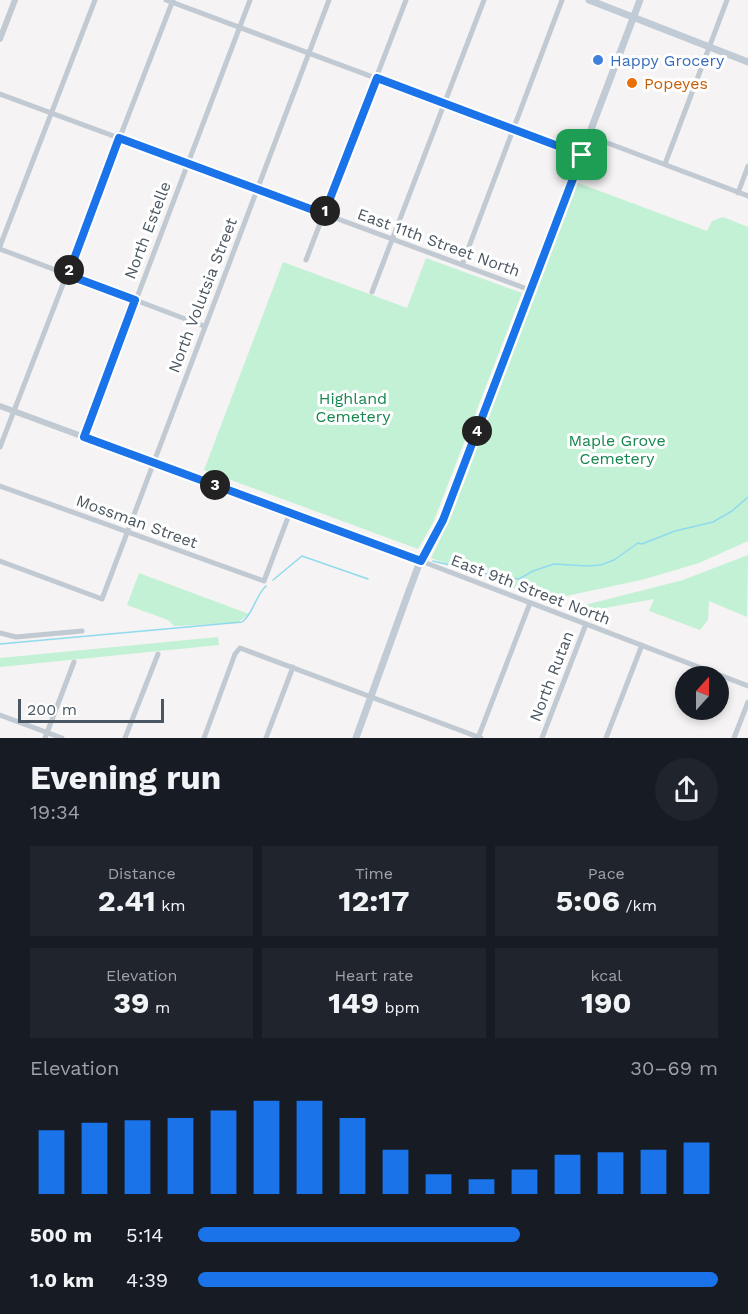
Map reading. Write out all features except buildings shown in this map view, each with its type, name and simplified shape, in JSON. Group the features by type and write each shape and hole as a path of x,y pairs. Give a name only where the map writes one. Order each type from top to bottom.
{"main road":[{"path":"589,0 748,62"},
{"path":"356,738 421,561 443,520 640,0"}],"street":[{"path":"0,39 15,0"},
{"path":"95,0 0,247 204,326"},
{"name":"North Estelle","path":"84,437 250,0"},
{"name":"North Volutsia Street","path":"0,561 102,599 329,0"},
{"path":"306,260 406,0"},
{"path":"372,292 484,0"},
{"path":"462,265 562,0"},
{"path":"665,164 727,0"},
{"path":"0,447 68,275 171,1 582,155"},
{"name":"East 11th Street North","path":"0,94 531,290"},
{"path":"589,136 748,196"},
{"path":"738,193 748,166"},
{"name":"East 9th Street North","path":"0,405 421,561 748,686"},
{"name":"Mossman Street","path":"0,486 264,581 290,512"},
{"path":"204,738 235,654 240,648 479,738 530,603"},
{"name":"North Rutan","path":"542,738 586,624"},
{"path":"0,633 16,637 80,632"},
{"path":"606,738 642,645"},
{"path":"125,738 158,654"},
{"path":"46,735 74,662"},
{"path":"266,738 293,667"},
{"path":"734,738 748,702"},
{"path":"0,715 46,735 62,738"}],"green space":[{"name":"Maple Grove Cemetery","path":"578,183 707,231 712,221 723,217 748,227 748,541 699,563 645,579 548,600 431,558 451,517"},
{"name":"Highland Cemetery","path":"426,258 522,293 433,523 418,549 204,470 283,262 407,308"},
{"path":"748,555 747,617 709,601 708,620 700,630 649,611 654,599 588,611 585,605 683,580"},
{"path":"139,573 249,614 237,623 174,626 168,620 127,605"},
{"path":"218,637 219,645 0,667 0,658"}],"waterway":[{"path":"433,561 519,579 533,571 554,564 601,565 614,560 638,543 642,544 675,531 713,522 732,511 748,497"},
{"path":"273,580 302,556 368,579"},
{"path":"0,644 242,622 266,586"}],"place":[{"name":"Happy Grocery","path":"598,60"},
{"name":"Popeyes","path":"632,83"}],"route":[{"path":"377,78 582,155 443,520 421,561 84,437 135,300 68,275 119,138 324,214 377,78"}]}
